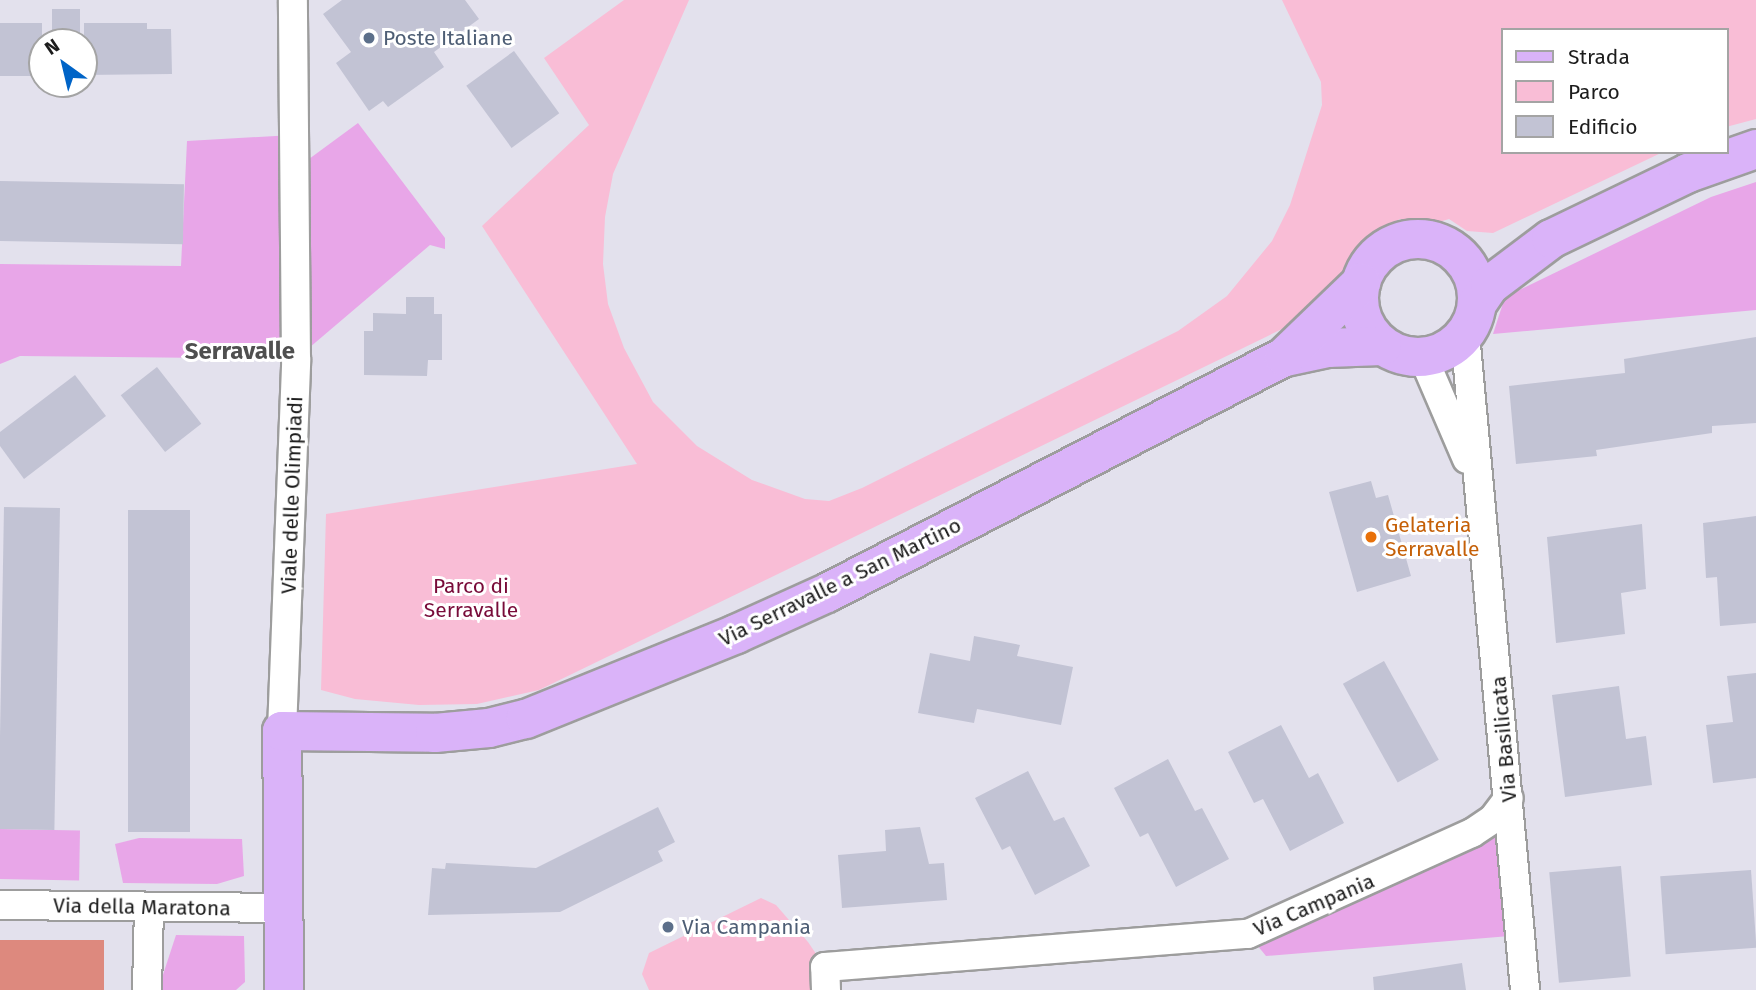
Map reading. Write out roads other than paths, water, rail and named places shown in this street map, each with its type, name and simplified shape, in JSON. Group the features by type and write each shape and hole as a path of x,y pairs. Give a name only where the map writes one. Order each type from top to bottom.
{"street":[{"name":"Viale delle Olimpiadi","path":"284,990 282,731 296,359 293,0"},
{"path":"1284,357 1328,348 1382,346 1406,356 1439,354 1471,319 1490,285 1551,239 1688,173 1756,149"},
{"path":"1284,357 1361,283 1381,253 1397,243 1426,240 1476,256 1551,239"},
{"path":"1453,250 1473,274 1471,319"},
{"path":"1361,283 1362,317 1382,346"},
{"name":"Via Basilicata","path":"1471,319 1479,488 1525,990"},
{"name":"Via Serravalle a San Martino","path":"282,731 435,733 526,719 827,593 1284,357"},
{"name":"Via Basilicata","path":"1423,357 1479,488"},
{"name":"Via Campania","path":"825,990 825,967 1248,934 1472,833 1493,819 1509,798"},
{"name":"Via della Maratona","path":"0,905 284,908"},
{"path":"147,990 149,907"}],"place":[{"name":"Poste Italiane","path":"369,38"},
{"name":"Gelateria Serravalle","path":"1371,537"},
{"name":"Via Campania","path":"668,927"}],"district":[{"name":"Serravalle","path":"240,352"}],"park label":[{"name":"Parco di Serravalle","path":"471,598"}]}
